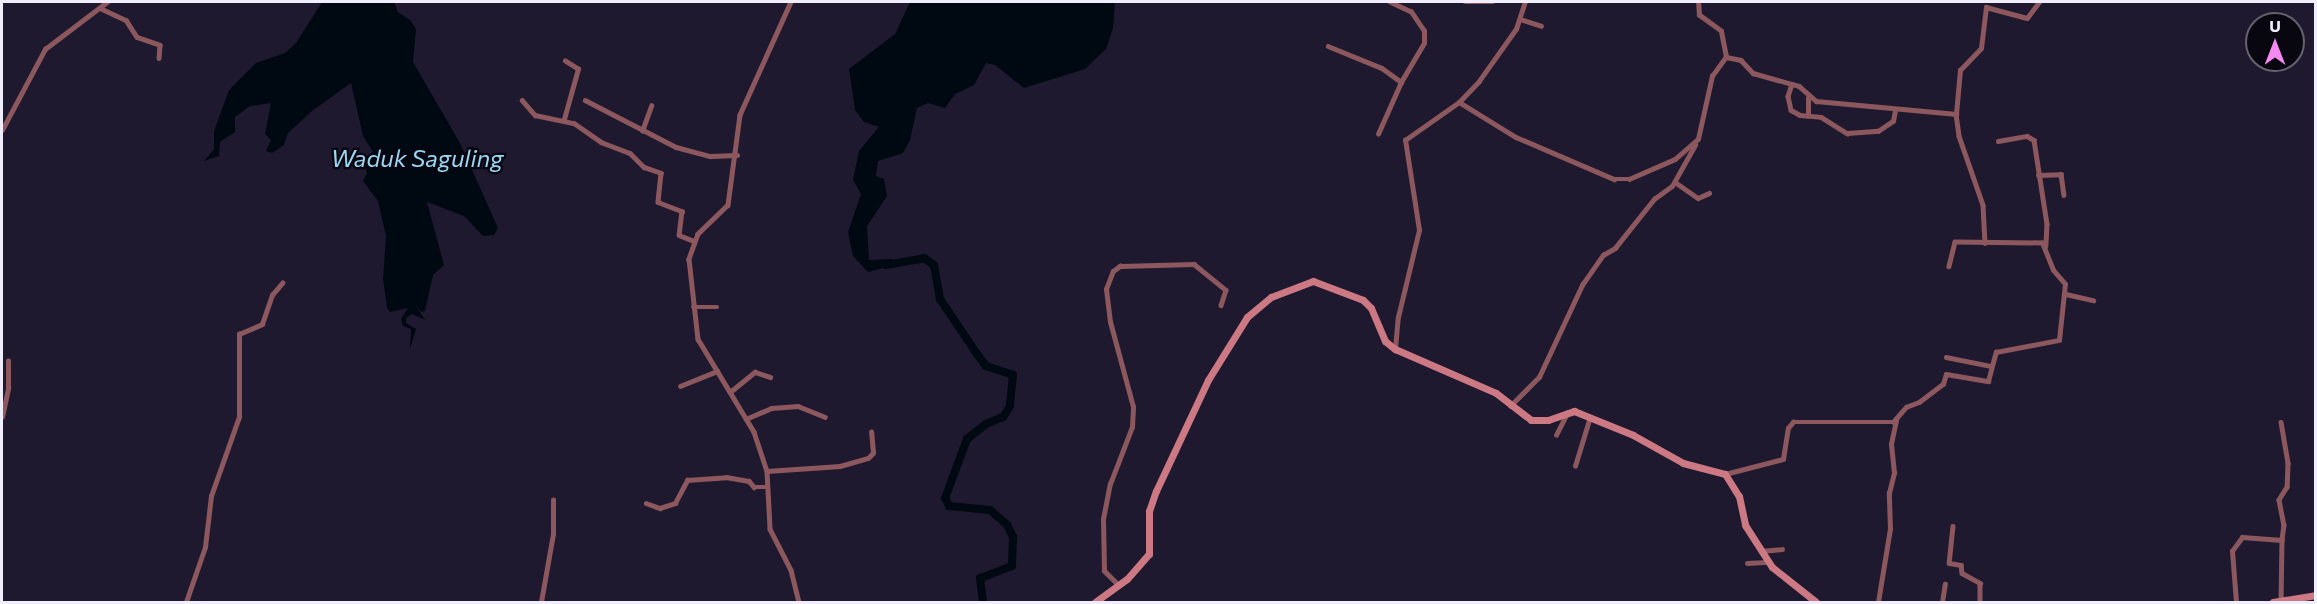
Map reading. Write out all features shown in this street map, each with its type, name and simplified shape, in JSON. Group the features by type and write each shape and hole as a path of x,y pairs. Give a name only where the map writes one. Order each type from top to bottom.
{"main road":[{"path":"1095,603 1119,586 1149,554 1149,511 1156,491 1208,380 1253,309 1290,289 1318,282 1363,300 1373,312 1382,336 1395,350 1496,393 1510,406 1535,421 1548,420 1568,411 1590,417 1642,439 1683,463 1725,474 1739,496 1745,525 1768,562 1792,586 1816,603"},
{"path":"2277,602 2316,595"}],"street":[{"path":"2,130 45,49 107,2"},
{"path":"791,2 742,109 726,208 694,241 689,259 698,339 748,418 767,471 770,529 791,570 799,603"},
{"path":"1378,134 1401,82 1424,43 1424,31 1417,17 1390,2"},
{"path":"1465,2 1493,2"},
{"path":"1395,350 1398,317 1407,292 1419,230 1404,143 1413,132 1459,102 1505,48 1520,19 1525,2"},
{"path":"1510,406 1545,366 1582,285 1603,255 1616,248 1654,199 1675,182 1695,145 1712,76 1726,57 1723,34 1699,15 1698,2"},
{"path":"1985,243 1983,205 1959,136 1956,114 1960,70 1981,48 1986,4 2027,18 2039,2"},
{"path":"100,8 126,20 138,36 160,45 159,58"},
{"path":"1520,19 1541,26"},
{"path":"1328,46 1382,68 1401,82"},
{"path":"1726,57 1741,60 1753,73 1801,87 1809,98 1808,116"},
{"path":"564,120 578,69 565,61"},
{"path":"1792,84 1788,96 1791,110 1808,116 1821,117 1847,133 1859,135 1889,125 1895,111"},
{"path":"1809,98 1895,111 1956,114"},
{"path":"522,100 539,117 564,120 601,142 630,153 644,168 661,173 658,202 682,211 678,235 694,241"},
{"path":"585,100 642,131 687,151 736,155"},
{"path":"1459,102 1516,137 1620,180 1675,159 1695,145"},
{"path":"642,131 651,106"},
{"path":"1878,603 1890,529 1889,493 1894,474 1891,444 1896,420 1906,407 1919,402 1943,384 1946,374 1986,381 1991,378 1991,366 1996,352 2059,340 2066,294 2065,282 2053,270 2046,246 2048,224 2032,138 1998,141"},
{"path":"2038,175 2061,174 2064,195"},
{"path":"1675,182 1698,198 1708,193"},
{"path":"1949,266 1953,243 2034,240 2046,246"},
{"path":"1119,586 1104,571 1103,519 1110,484 1132,427 1133,408 1110,322 1106,289 1113,271 1120,266 1194,264 1226,290 1221,305"},
{"path":"186,603 205,547 211,496 239,417 239,334 262,324 272,295 282,283"},
{"path":"2066,294 2093,300"},
{"path":"693,307 717,307"},
{"path":"1946,357 1991,366"},
{"path":"2,417 9,388 8,361"},
{"path":"680,386 717,371"},
{"path":"730,392 755,372 770,378"},
{"path":"748,418 771,408 798,406 825,417"},
{"path":"1556,435 1568,411"},
{"path":"1575,466 1590,417"},
{"path":"1725,474 1784,458 1788,428 1793,422 1832,420 1846,424 1896,420"},
{"path":"2277,602 2284,525 2279,500 2287,487 2288,463 2281,422"},
{"path":"767,471 840,466 871,457 871,432"},
{"path":"646,503 660,508 675,503 687,480 726,477 749,481 754,487 767,487"},
{"path":"541,603 554,534 553,500"},
{"path":"1953,526 1949,563 1961,565 1962,573 1981,584 1980,603"},
{"path":"2236,603 2232,555 2239,538 2282,540"},
{"path":"1761,551 1782,549"},
{"path":"1747,563 1768,562"},
{"path":"1942,603 1945,584"}],"water":[{"name":"Waduk Saguling","path":"322,2 394,2 398,12 410,20 416,29 413,62 460,143 498,228 494,235 483,236 464,216 427,202 444,265 433,275 425,311 421,312 414,303 425,320 412,314 406,318 406,323 416,329 410,349 411,329 403,326 401,319 408,308 390,312 387,308 383,279 386,236 378,201 363,181 367,173 363,161 373,152 363,136 351,83 312,111 288,133 284,145 272,153 266,151 271,140 265,134 271,103 250,106 235,117 235,132 220,142 219,156 204,161 214,149 214,131 229,90 256,63 285,53 296,43"},
{"path":"910,2 1115,2 1113,28 1106,49 1085,69 1024,88 995,65 986,63 974,85 955,94 945,108 928,103 917,108 910,140 903,153 878,161 876,176 884,179 887,196 867,226 869,260 892,259 895,265 868,272 853,256 848,232 861,194 853,180 859,151 879,127 864,122 855,110 849,69 895,34"}],"waterway":[{"path":"886,265 924,258 934,265 940,299 977,354 986,366 1013,375 1010,406 1003,417 986,424 967,439 945,498 949,506 990,510 1007,525 1013,537 1012,566 980,578 983,602"}]}
